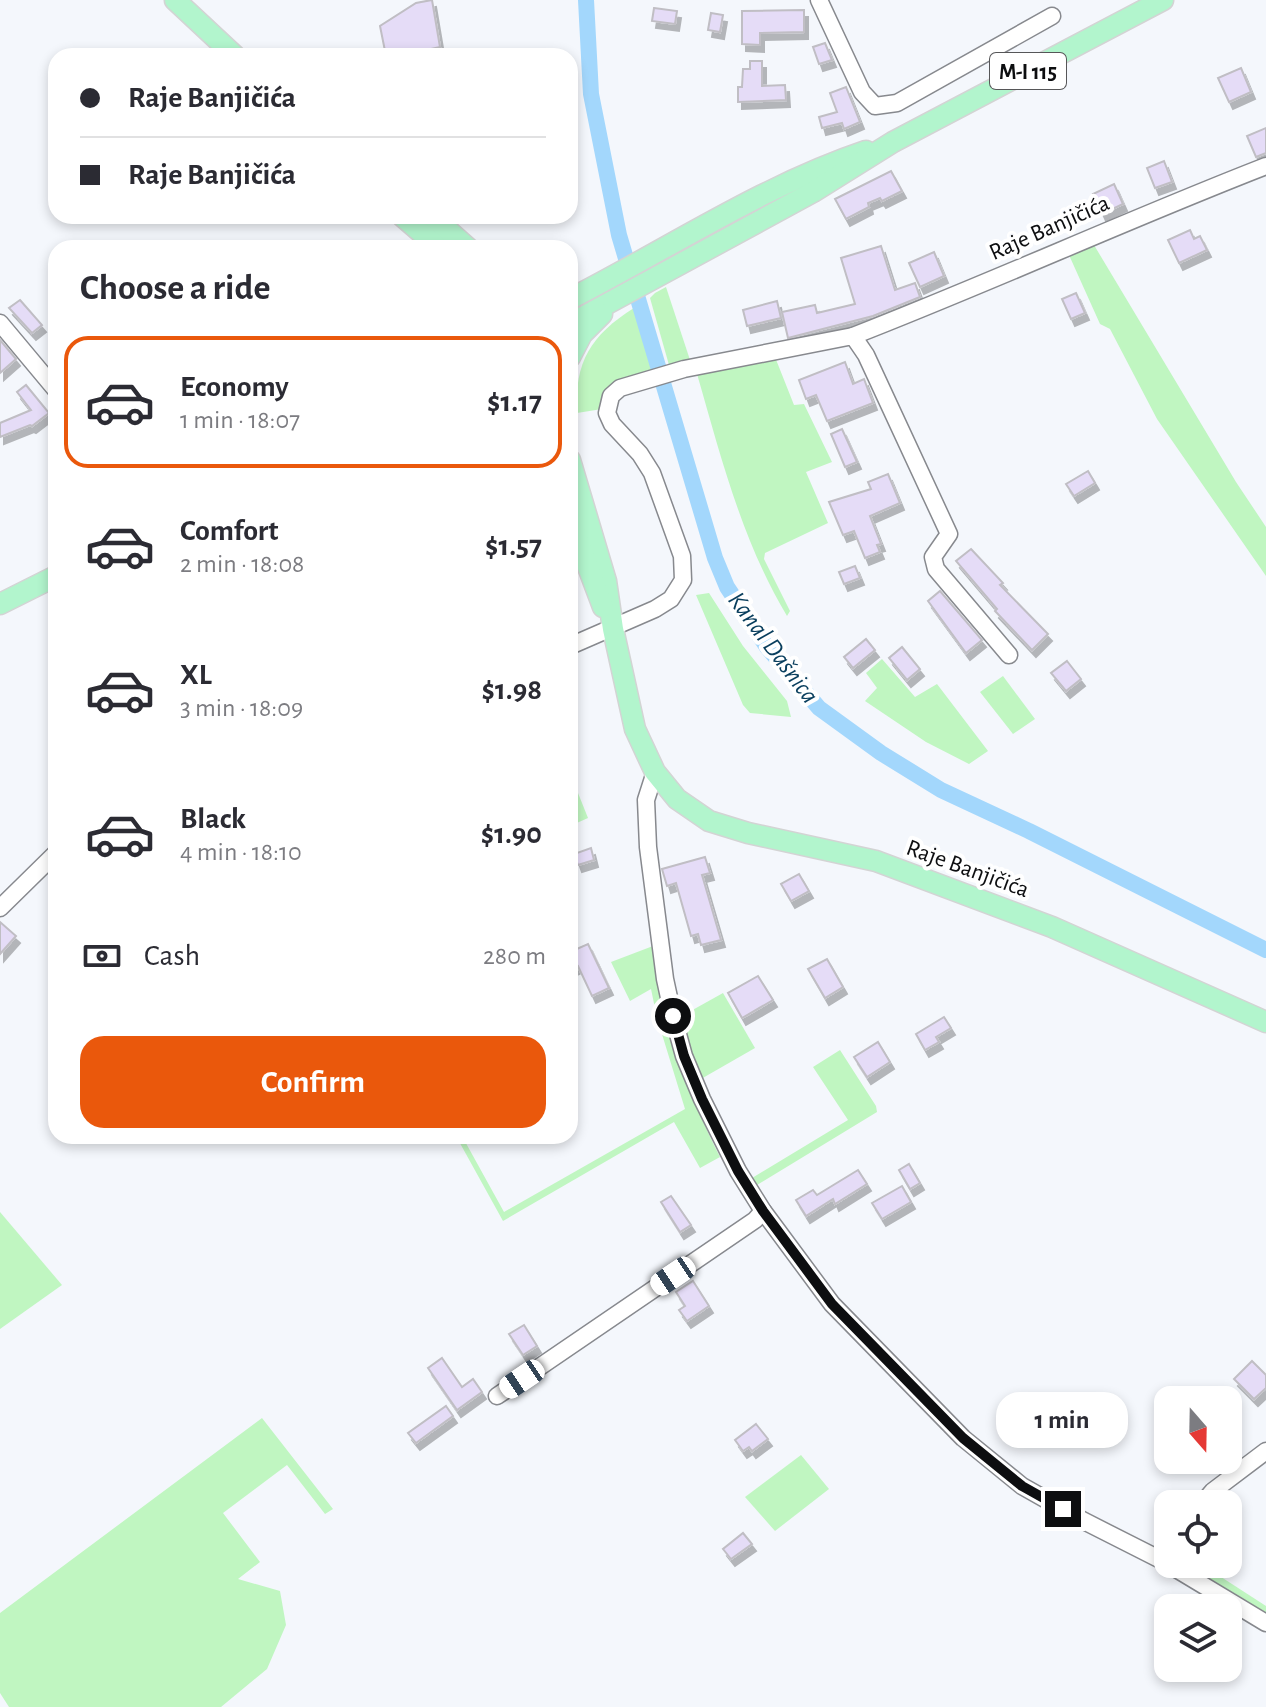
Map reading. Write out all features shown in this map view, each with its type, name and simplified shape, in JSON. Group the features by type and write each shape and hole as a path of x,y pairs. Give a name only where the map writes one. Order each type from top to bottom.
{"main road":[{"path":"175,0 226,48"},
{"name":"M-I 115","path":"578,320 853,169 893,142 1163,0"},
{"name":"M-I 115","path":"578,295 814,171 893,142"},
{"path":"411,224 430,240"},
{"path":"441,224 459,240"},
{"path":"578,284 612,277"},
{"path":"578,342 582,334 624,296"},
{"path":"578,487 606,581 613,629"},
{"path":"578,542 613,629"},
{"path":"0,604 48,580"},
{"name":"Raje Banjičića","path":"613,629 635,729 655,772 677,799 709,821 748,833 876,861 1052,927 1266,1022"}],"street":[{"path":"819,0 862,92 875,106 897,103 1052,16"},
{"name":"Raje Banjičića","path":"613,629 671,599 683,580 682,556 652,473 640,454 612,424 607,413 611,396 620,388 684,369 853,336 1266,166"},
{"path":"0,323 48,380"},
{"path":"853,336 866,355 949,534 933,557 936,569 1009,655"},
{"path":"578,643 613,629"},
{"path":"655,772 646,800 648,847 673,1016 684,1056 702,1099 738,1171 763,1211 832,1304 963,1438 1022,1486 1084,1521 1154,1553"},
{"path":"0,908 48,861"},
{"path":"497,1396 743,1228 763,1211"},
{"path":"1214,1490 1266,1451"},
{"path":"1197,1578 1266,1623"}],"green space":[{"path":"1094,245 1266,527 1266,576 1157,419 1110,329 1100,324 1069,255"},
{"path":"666,287 690,360 669,365 650,298"},
{"path":"634,308 653,375 602,409 578,413 582,364 596,340"},
{"path":"775,357 794,405 804,404 832,462 806,472 828,523 765,553 764,559 790,611 787,616 745,528 697,374"},
{"path":"709,593 743,646 787,701 791,717 750,713 743,705 696,595"},
{"path":"882,659 915,697 937,684 988,751 969,764 926,742 865,701 877,688 866,673"},
{"path":"1003,676 1035,719 1013,734 980,692"},
{"path":"578,793 588,818 578,822"},
{"path":"653,946 678,1054 720,1157 700,1168 674,1122 503,1221 460,1144 466,1144 504,1212 685,1109 651,989 630,1001 611,962"},
{"path":"723,993 755,1048 701,1079 680,1017"},
{"path":"840,1050 877,1112 757,1185 752,1178 848,1120 813,1067"},
{"path":"0,1212 62,1285 0,1329"},
{"path":"262,1418 333,1509 325,1514 287,1465 223,1513 260,1562 238,1579 280,1591 286,1625 267,1669 221,1707 9,1707 0,1693 0,1613"},
{"path":"801,1455 829,1489 775,1531 745,1497"},
{"path":"1209,1578 1223,1578 1266,1606 1266,1613 1242,1598 1242,1594 1235,1594"}],"building":[{"path":"432,0 440,47 384,48 380,26 416,3"},
{"path":"654,8 677,11 675,24 652,21"},
{"path":"804,10 804,32 760,33 760,45 742,44 742,11"},
{"path":"711,13 723,15 720,32 708,30"},
{"path":"825,43 832,60 819,64 813,47"},
{"path":"750,61 762,61 762,86 785,85 786,100 738,102 743,69 750,69"},
{"path":"1241,68 1251,92 1229,102 1218,78"},
{"path":"846,87 860,122 844,129 842,123 822,128 819,117 837,112 830,93"},
{"path":"1266,128 1266,153 1256,157 1247,136"},
{"path":"1164,161 1172,182 1155,188 1147,168"},
{"path":"891,171 902,191 882,201 880,198 868,203 869,207 846,219 835,199"},
{"path":"1114,184 1123,204 1102,214 1093,194"},
{"path":"1190,230 1194,239 1200,236 1207,250 1179,263 1168,240"},
{"path":"881,246 895,290 915,283 920,297 873,316 788,338 782,312 815,305 817,313 855,304 841,258"},
{"path":"934,252 944,276 920,287 909,263"},
{"path":"1076,293 1085,313 1071,319 1062,299"},
{"path":"20,300 42,325 32,333 9,308"},
{"path":"777,301 781,318 747,326 743,310"},
{"path":"0,340 16,359 0,373"},
{"path":"845,362 853,384 864,379 873,403 827,421 816,395 806,399 799,380"},
{"path":"26,385 48,414 32,426 0,437 0,423 31,410 17,392"},
{"path":"842,429 857,462 845,467 831,434"},
{"path":"1088,471 1095,483 1074,496 1066,484"},
{"path":"888,474 900,503 870,516 881,544 877,545 880,552 865,558 854,531 843,535 829,502 871,489 868,482"},
{"path":"971,549 1003,583 1000,585 1048,634 1032,650 995,611 997,609 956,561"},
{"path":"855,566 860,578 844,584 839,572"},
{"path":"940,591 982,640 966,653 928,601"},
{"path":"866,639 875,650 853,668 844,657"},
{"path":"902,647 920,669 907,680 889,658"},
{"path":"1067,661 1081,679 1066,691 1051,673"},
{"path":"591,848 594,860 578,865 578,853"},
{"path":"705,857 710,873 702,875 721,940 701,945 698,934 691,936 676,883 667,886 662,869"},
{"path":"799,874 809,891 791,901 781,884"},
{"path":"0,922 16,936 0,954"},
{"path":"588,944 609,988 592,996 578,966 578,948"},
{"path":"827,959 843,987 825,998 808,969"},
{"path":"758,976 773,1000 742,1018 728,993"},
{"path":"944,1017 951,1028 936,1037 939,1042 925,1050 916,1034"},
{"path":"878,1042 890,1062 867,1077 854,1057"},
{"path":"909,1164 920,1183 910,1189 899,1170"},
{"path":"858,1170 867,1184 835,1204 833,1199 806,1216 796,1200 813,1190 817,1195"},
{"path":"902,1186 911,1202 882,1219 872,1203"},
{"path":"671,1196 691,1225 680,1232 661,1202"},
{"path":"693,1281 709,1306 687,1321 679,1310 685,1306 676,1292"},
{"path":"524,1325 537,1346 523,1355 509,1334"},
{"path":"442,1358 462,1387 473,1379 482,1392 457,1410 428,1368"},
{"path":"1252,1361 1266,1375 1266,1388 1254,1399 1234,1379"},
{"path":"446,1406 453,1416 416,1443 408,1433"},
{"path":"756,1424 768,1439 752,1451 749,1447 743,1451 735,1440"},
{"path":"743,1533 752,1544 731,1559 723,1549"}],"waterway":[{"name":"Kanal Dašnica","path":"586,0 591,94 619,235 715,558 727,587 767,647 819,708 881,753 941,790 1266,950"}],"route":[{"path":"673,1016 684,1056 702,1099 738,1171 763,1211 832,1304 963,1438 1022,1486 1063,1509"}]}
